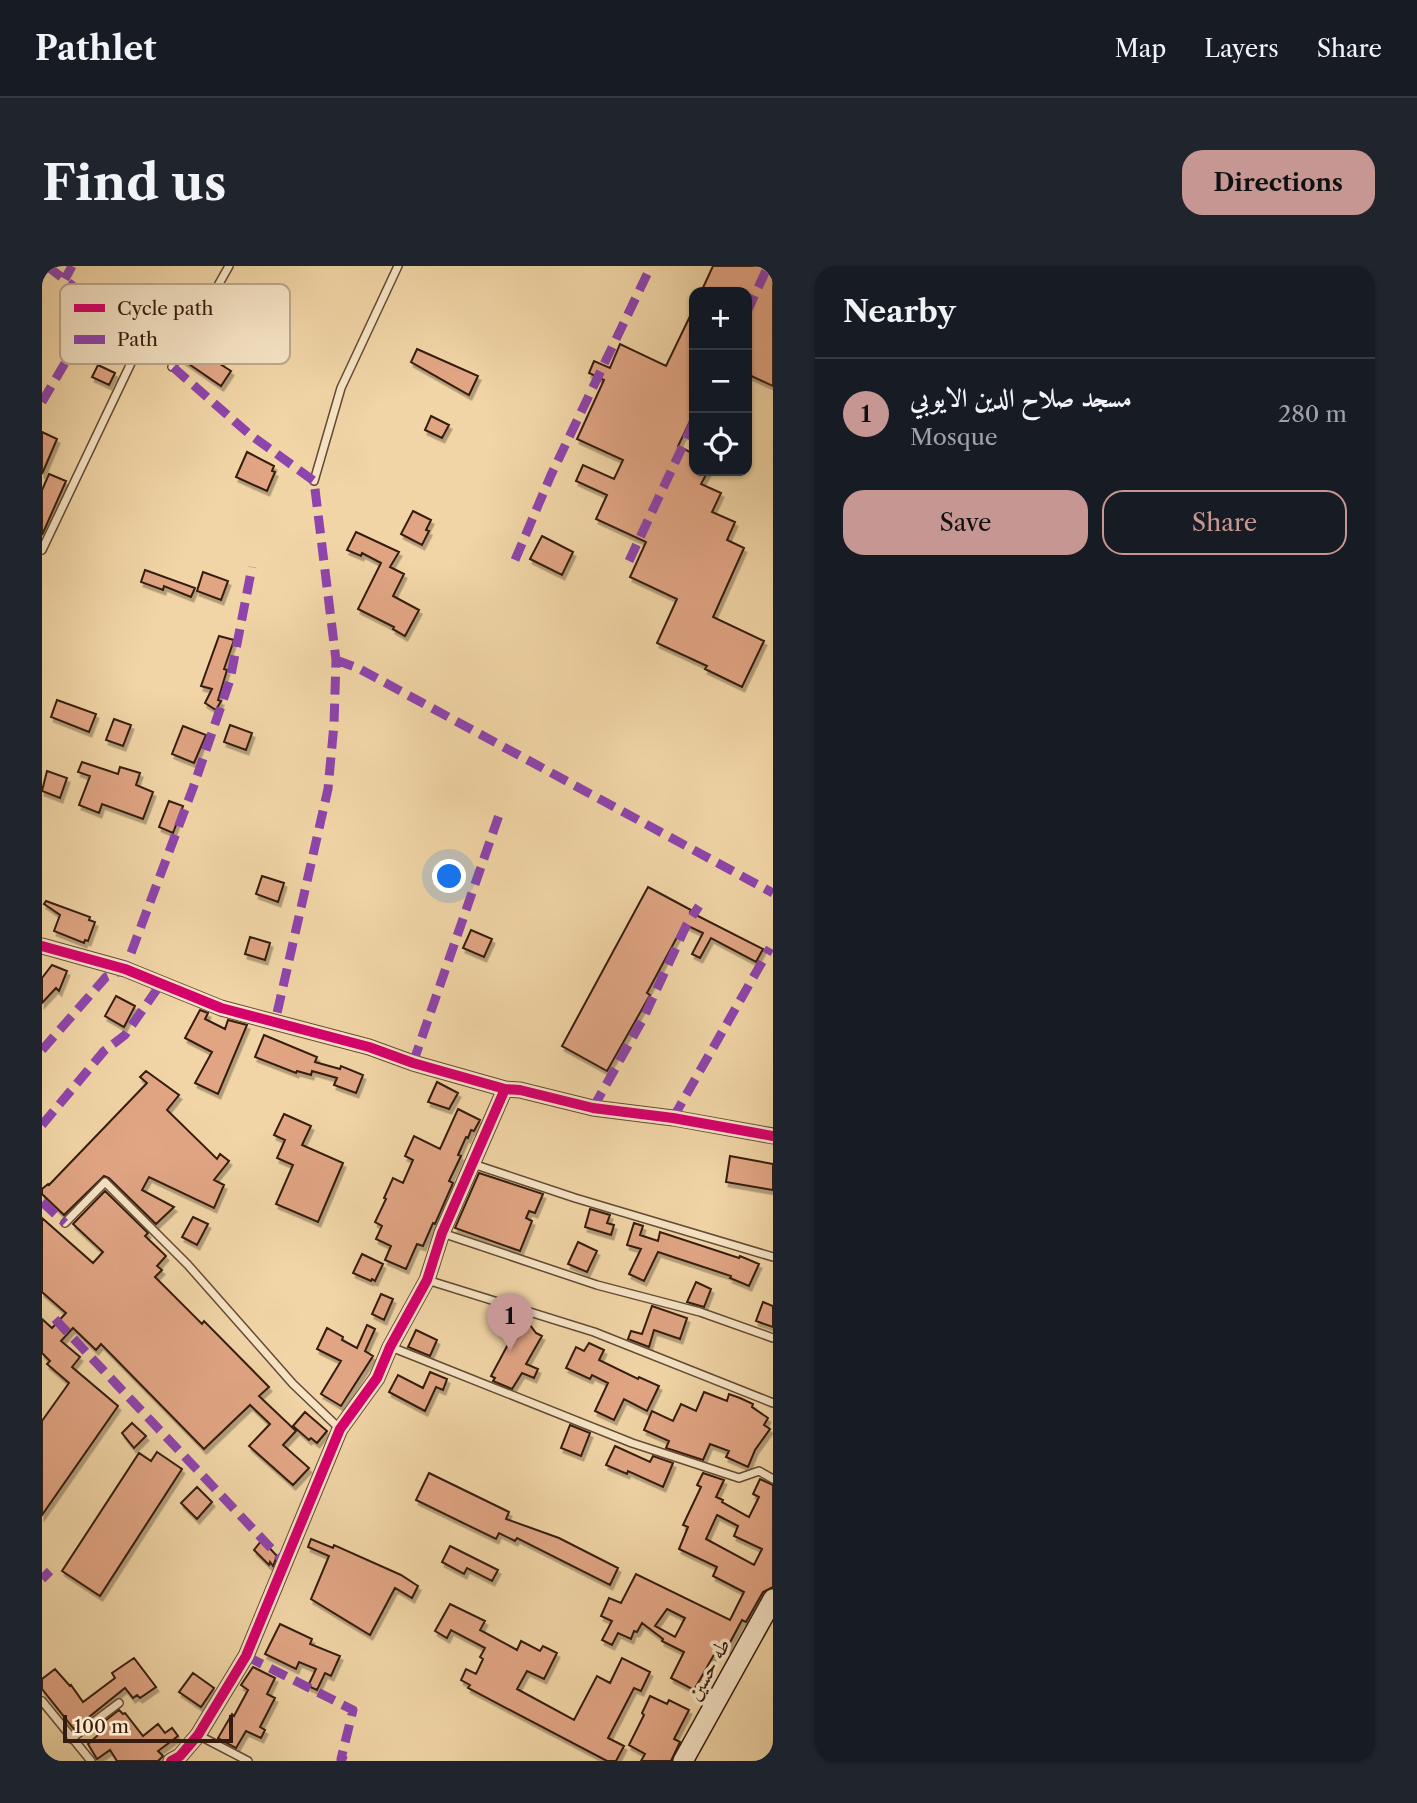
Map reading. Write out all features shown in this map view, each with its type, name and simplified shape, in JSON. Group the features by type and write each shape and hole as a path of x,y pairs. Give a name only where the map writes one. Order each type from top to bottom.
{"main road":[{"name":"طه حسين","path":"683,1761 773,1599"},
{"name":"طه حسين","path":"698,1761 773,1623"}],"street":[{"path":"42,946 125,969 221,1008 369,1047 413,1063 505,1089 520,1090 593,1108 673,1118 773,1136"},
{"path":"171,1761 180,1756 198,1735 246,1656 340,1429 377,1378 390,1347 427,1280 442,1233 505,1089"}],"lane":[{"path":"219,284 229,266"},
{"path":"314,481 341,388 398,266"},
{"path":"42,551 131,364"},
{"path":"472,1164 773,1257"},
{"path":"65,1223 106,1182 188,1265 293,1384 340,1429"},
{"path":"442,1233 597,1285 700,1312 773,1338"},
{"path":"427,1280 594,1332 773,1403"},
{"path":"390,1347 632,1443 739,1478 759,1471 773,1479"},
{"path":"42,1701 91,1761"},
{"path":"71,1739 119,1703"},
{"path":"198,1735 248,1761"}],"building":[{"path":"713,266 773,266 773,386 752,376 752,287 703,287"},
{"path":"689,318 689,423 678,446 689,452 689,476 705,476 701,484 721,493 712,512 735,522 727,540 744,548 713,617 764,641 742,687 705,669 707,666 657,643 677,599 630,577 646,542 596,519 607,495 576,481 583,465 614,479 623,460 577,439 604,380 589,373 594,361 610,368 620,344 666,366"},
{"path":"417,349 478,376 469,395 411,362"},
{"path":"189,364 220,364 231,371 221,386"},
{"path":"98,365 115,373 109,385 92,377"},
{"path":"431,416 449,425 442,438 425,430"},
{"path":"42,432 57,439 42,474"},
{"path":"247,452 274,466 272,471 275,472 267,491 236,477"},
{"path":"49,474 66,481 42,535 42,490"},
{"path":"413,511 431,520 422,545 401,534"},
{"path":"356,532 399,552 390,567 404,574 393,596 419,610 405,636 393,629 394,627 358,609 381,563 362,553 361,556 347,550"},
{"path":"542,536 573,552 562,575 530,559"},
{"path":"145,570 195,588 191,597 164,586 163,590 141,582"},
{"path":"203,572 228,581 221,600 197,591"},
{"path":"219,636 234,640 224,669 227,670 218,700 221,701 216,710 205,703 212,689 201,686"},
{"path":"57,700 96,714 89,732 51,717"},
{"path":"114,719 131,725 123,746 106,740"},
{"path":"230,725 252,733 246,750 224,742"},
{"path":"183,726 206,735 194,763 172,754"},
{"path":"82,762 118,774 120,767 140,773 136,785 153,792 143,819 102,804 99,813 79,805 90,776 78,772"},
{"path":"47,771 67,778 60,798 42,791"},
{"path":"169,801 183,806 173,833 159,827"},
{"path":"262,876 284,883 278,902 256,894"},
{"path":"648,887 763,949 756,962 711,938 700,958 692,954 703,933 684,924 647,993 650,995 607,1071 562,1046"},
{"path":"46,901 90,917 89,920 95,922 88,941 85,940 84,943 54,931 60,915 44,904"},
{"path":"471,930 492,939 484,957 463,948"},
{"path":"250,937 270,943 265,960 245,954"},
{"path":"52,965 67,971 59,991 56,988 42,1003 42,978"},
{"path":"116,996 135,1006 124,1027 105,1016"},
{"path":"200,1010 208,1013 205,1019 225,1029 228,1020 247,1025 218,1094 195,1083 212,1052 185,1038"},
{"path":"264,1035 317,1057 315,1062 340,1069 341,1066 363,1075 356,1093 334,1085 337,1078 312,1071 311,1075 297,1071 296,1073 255,1057"},
{"path":"146,1071 179,1095 167,1110 217,1159 220,1154 229,1161 214,1180 224,1185 214,1208 149,1177 142,1190 174,1207 156,1224 104,1176 64,1215 42,1194 42,1189 49,1185 147,1083 140,1077"},
{"path":"437,1082 458,1093 449,1109 428,1102"},
{"path":"458,1109 480,1120 474,1131 471,1130 468,1138 466,1137 458,1155 461,1156 449,1181 453,1183 435,1224 433,1223 423,1246 417,1244 406,1269 385,1260 391,1246 376,1239 382,1226 375,1222 393,1178 403,1183 413,1160 405,1156 414,1136 440,1149"},
{"path":"284,1114 311,1126 302,1145 343,1163 318,1222 276,1204 293,1165 277,1158 285,1140 274,1135"},
{"path":"730,1156 773,1164 773,1190 726,1182"},
{"path":"479,1173 543,1194 535,1213 529,1211 526,1218 532,1221 520,1251 455,1228"},
{"path":"105,1191 148,1233 145,1236 166,1256 157,1266 162,1270 155,1277 202,1324 204,1321 269,1387 259,1396 296,1431 283,1445 309,1468 293,1485 249,1446 270,1424 250,1405 204,1449 101,1344 96,1350 73,1328 61,1341 80,1357 72,1367 118,1406 42,1515 42,1421 69,1383 47,1364 50,1361 42,1353 42,1319 52,1328 66,1313 42,1292 42,1218 93,1263 103,1252 73,1224"},
{"path":"590,1209 610,1215 607,1223 614,1225 611,1235 585,1227"},
{"path":"193,1217 208,1224 197,1245 182,1237"},
{"path":"634,1223 643,1226 640,1235 658,1241 660,1232 759,1264 749,1286 730,1278 731,1276 658,1252 644,1281 629,1274 641,1249 627,1245"},
{"path":"578,1242 597,1251 587,1272 568,1264"},
{"path":"362,1254 383,1264 375,1281 353,1273"},
{"path":"696,1282 711,1289 704,1307 687,1302"},
{"path":"381,1294 393,1299 384,1320 372,1314"},
{"path":"763,1302 773,1306 773,1327 756,1321"},
{"path":"652,1306 687,1318 680,1339 654,1330 649,1347 628,1339 631,1331 642,1334"},
{"path":"520,1322 530,1325 542,1336 526,1364 538,1369 534,1378 522,1373 512,1389 493,1381 495,1378 491,1376"},
{"path":"367,1325 375,1329 365,1351 373,1356 341,1406 321,1394 341,1361 317,1349 327,1328 357,1348"},
{"path":"416,1330 437,1340 430,1356 408,1347"},
{"path":"589,1343 604,1350 599,1360 659,1386 647,1411 624,1399 614,1420 595,1411 608,1383 592,1375 590,1379 566,1368 576,1347 584,1351"},
{"path":"430,1372 447,1379 443,1390 436,1387 425,1411 389,1392 398,1375 423,1388"},
{"path":"704,1392 727,1401 729,1394 740,1398 753,1404 752,1407 768,1418 764,1425 770,1429 755,1450 748,1467 726,1457 729,1451 710,1444 703,1460 666,1448 669,1441 644,1430 652,1411 673,1421 681,1404 696,1411"},
{"path":"305,1412 327,1431 317,1443 311,1438 309,1440 293,1426"},
{"path":"132,1423 146,1436 134,1448 122,1433"},
{"path":"570,1425 590,1433 581,1456 561,1448"},
{"path":"615,1446 650,1462 653,1456 673,1463 663,1487 628,1471 627,1474 606,1465"},
{"path":"157,1452 182,1469 100,1596 62,1571 139,1453 151,1461"},
{"path":"429,1473 509,1512 506,1519 559,1538 618,1568 610,1585 517,1538 515,1541 499,1533 496,1539 416,1500"},
{"path":"703,1473 724,1480 716,1497 749,1517 759,1497 753,1494 760,1479 773,1485 773,1587 763,1592 746,1622 742,1620 727,1648 720,1644 694,1690 671,1678 684,1652 662,1641 663,1639 642,1623 631,1639 618,1633 612,1645 602,1640 612,1621 601,1616 609,1598 621,1603 636,1574 730,1620 744,1592 713,1576 717,1567 679,1549 688,1527 683,1525 701,1487 697,1485","holes":["717,1515 738,1526 734,1536 762,1549 754,1565 706,1539","667,1609 685,1618 675,1637 655,1626"]},
{"path":"197,1487 212,1502 197,1519 181,1503"},
{"path":"311,1539 333,1548 334,1545 401,1575 418,1586 412,1598 395,1588 370,1635 311,1599 329,1556 308,1547"},
{"path":"262,1540 277,1556 273,1566 254,1550"},
{"path":"450,1546 498,1570 492,1581 467,1568 464,1574 442,1562"},
{"path":"450,1604 485,1621 480,1630 517,1650 521,1641 540,1651 543,1646 557,1653 544,1679 527,1671 517,1689 574,1720 597,1676 610,1683 622,1658 650,1672 641,1691 634,1688 608,1738 624,1746 616,1761 607,1761 468,1688 470,1685 461,1680 466,1669 476,1674 485,1648 451,1630 447,1638 435,1631"},
{"path":"280,1624 312,1639 310,1644 340,1656 331,1676 325,1673 317,1690 308,1686 316,1669 299,1662 296,1669 265,1654"},
{"path":"134,1658 156,1687 140,1698 137,1695 133,1698 125,1688 74,1729 42,1689 42,1679 55,1669 83,1702 115,1678 112,1673"},
{"path":"253,1667 275,1678 267,1694 275,1698 260,1727 265,1730 261,1738 246,1731 236,1748 218,1738 248,1690 241,1685"},
{"path":"193,1673 214,1688 201,1707 179,1692"},
{"path":"650,1696 667,1704 669,1700 689,1710 674,1739 680,1742 671,1761 641,1761 645,1754 629,1745"},
{"path":"119,1710 125,1713 143,1736 158,1724 165,1733 172,1728 178,1736 158,1751 163,1756 158,1761 117,1761 110,1750 97,1759 88,1744 105,1729 101,1724"}],"marked path":[{"path":"47,266 70,284"},
{"path":"65,279 72,266"},
{"path":"515,560 551,475 651,266"},
{"path":"752,301 768,266"},
{"path":"42,402 64,364"},
{"path":"169,364 248,433 314,481 336,660 334,724 328,789 275,1022"},
{"path":"629,561 689,433"},
{"path":"42,1050 106,977 125,969 193,788 230,680 252,567"},
{"path":"336,660 358,668 773,893"},
{"path":"413,1063 499,815"},
{"path":"593,1108 643,1019 686,926 699,906"},
{"path":"673,1118 770,948"},
{"path":"42,1125 104,1051 125,1035 160,985"},
{"path":"42,1202 65,1223"},
{"path":"55,1319 285,1563"},
{"path":"42,1579 50,1571"},
{"path":"246,1656 353,1710 341,1759 346,1761"}],"cycle path":[{"path":"42,946 125,969 221,1008 369,1047 413,1063 505,1089 520,1090 593,1108 673,1118 773,1136"},
{"path":"171,1761 180,1756 198,1735 246,1656 340,1429 377,1378 390,1347 427,1280 442,1233 505,1089"}],"place":[{"name":"مسجد صلاح الدين الايوبي","path":"510,1351"}]}
